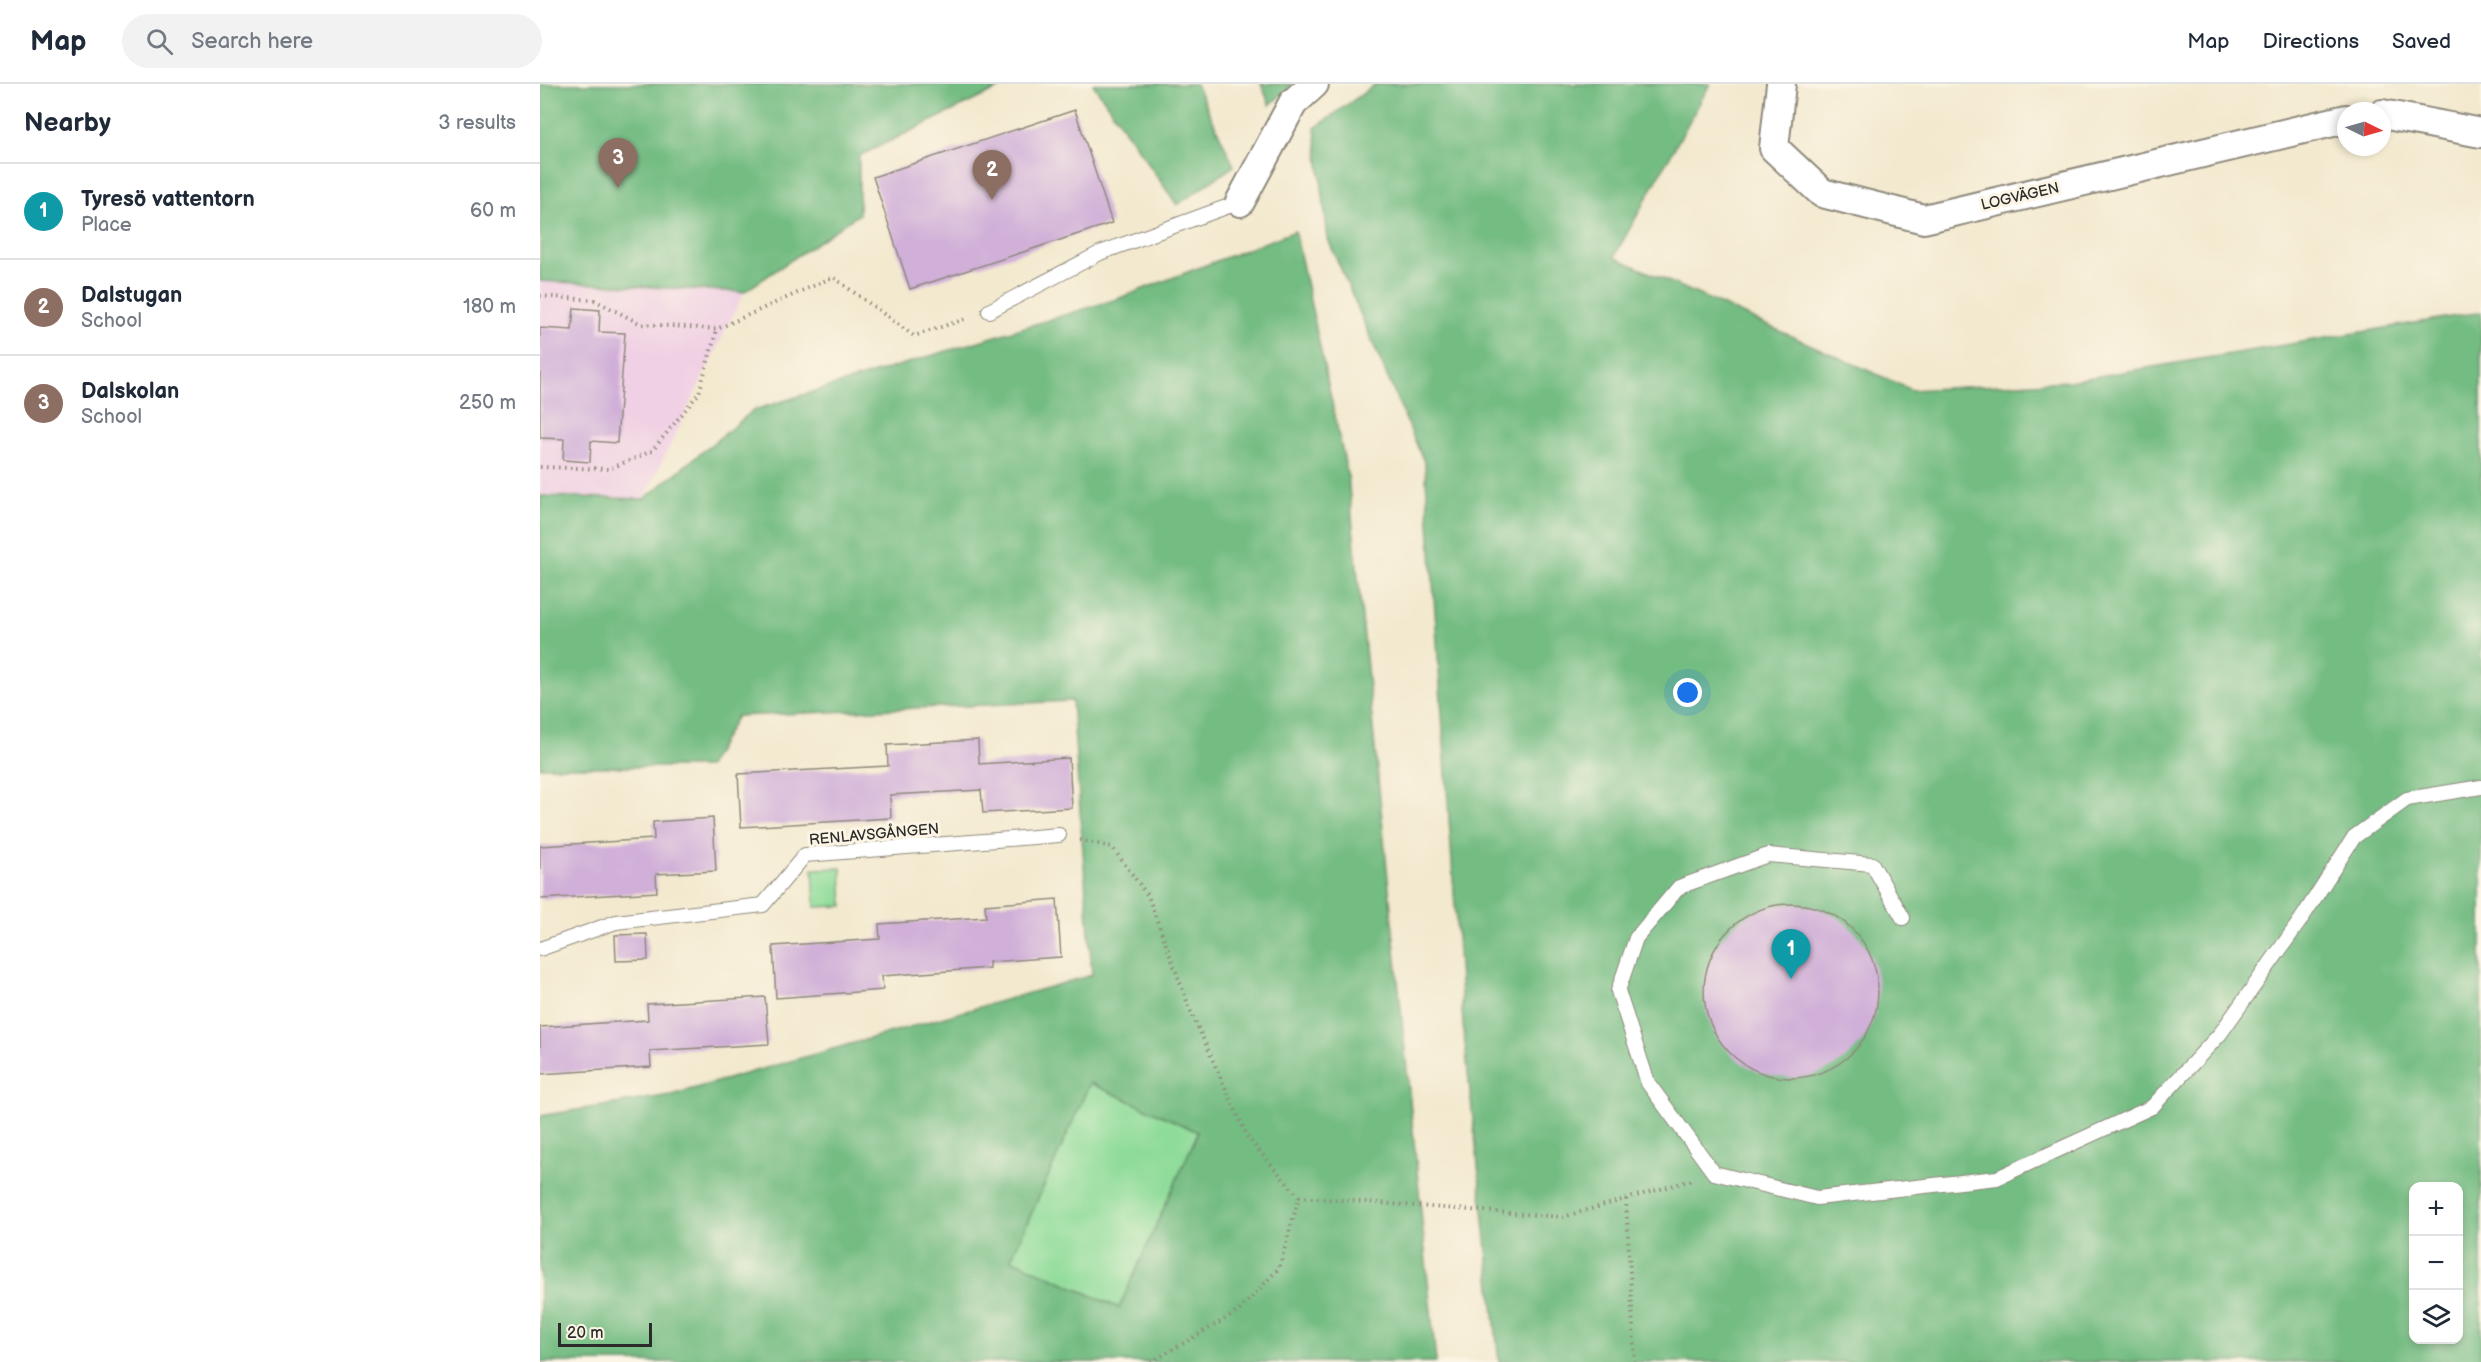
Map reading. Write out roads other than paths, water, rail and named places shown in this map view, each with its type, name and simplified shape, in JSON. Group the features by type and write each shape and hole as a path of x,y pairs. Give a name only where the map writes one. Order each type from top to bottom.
{"street":[{"path":"1240,202 1293,103 1314,84"},
{"name":"LOGVÄGEN","path":"1781,84 1774,148 1822,193 1924,219 2337,121"},
{"path":"2391,116 2481,133"}],"lane":[{"path":"989,311 1100,253 1240,202"},
{"path":"1903,918 1872,864 1768,855 1679,887 1636,938 1618,991 1648,1083 1714,1173 1816,1198 1998,1178 2152,1107 2220,1034 2300,921 2354,837 2407,799 2481,787"},
{"name":"RENLAVSGÅNGEN","path":"540,949 616,922 763,905 805,855 1059,835"}],"place":[{"name":"Dalskolan","path":"618,188"},
{"name":"Dalstugan","path":"992,200"},
{"name":"Tyresö vattentorn","path":"1791,979"}]}
